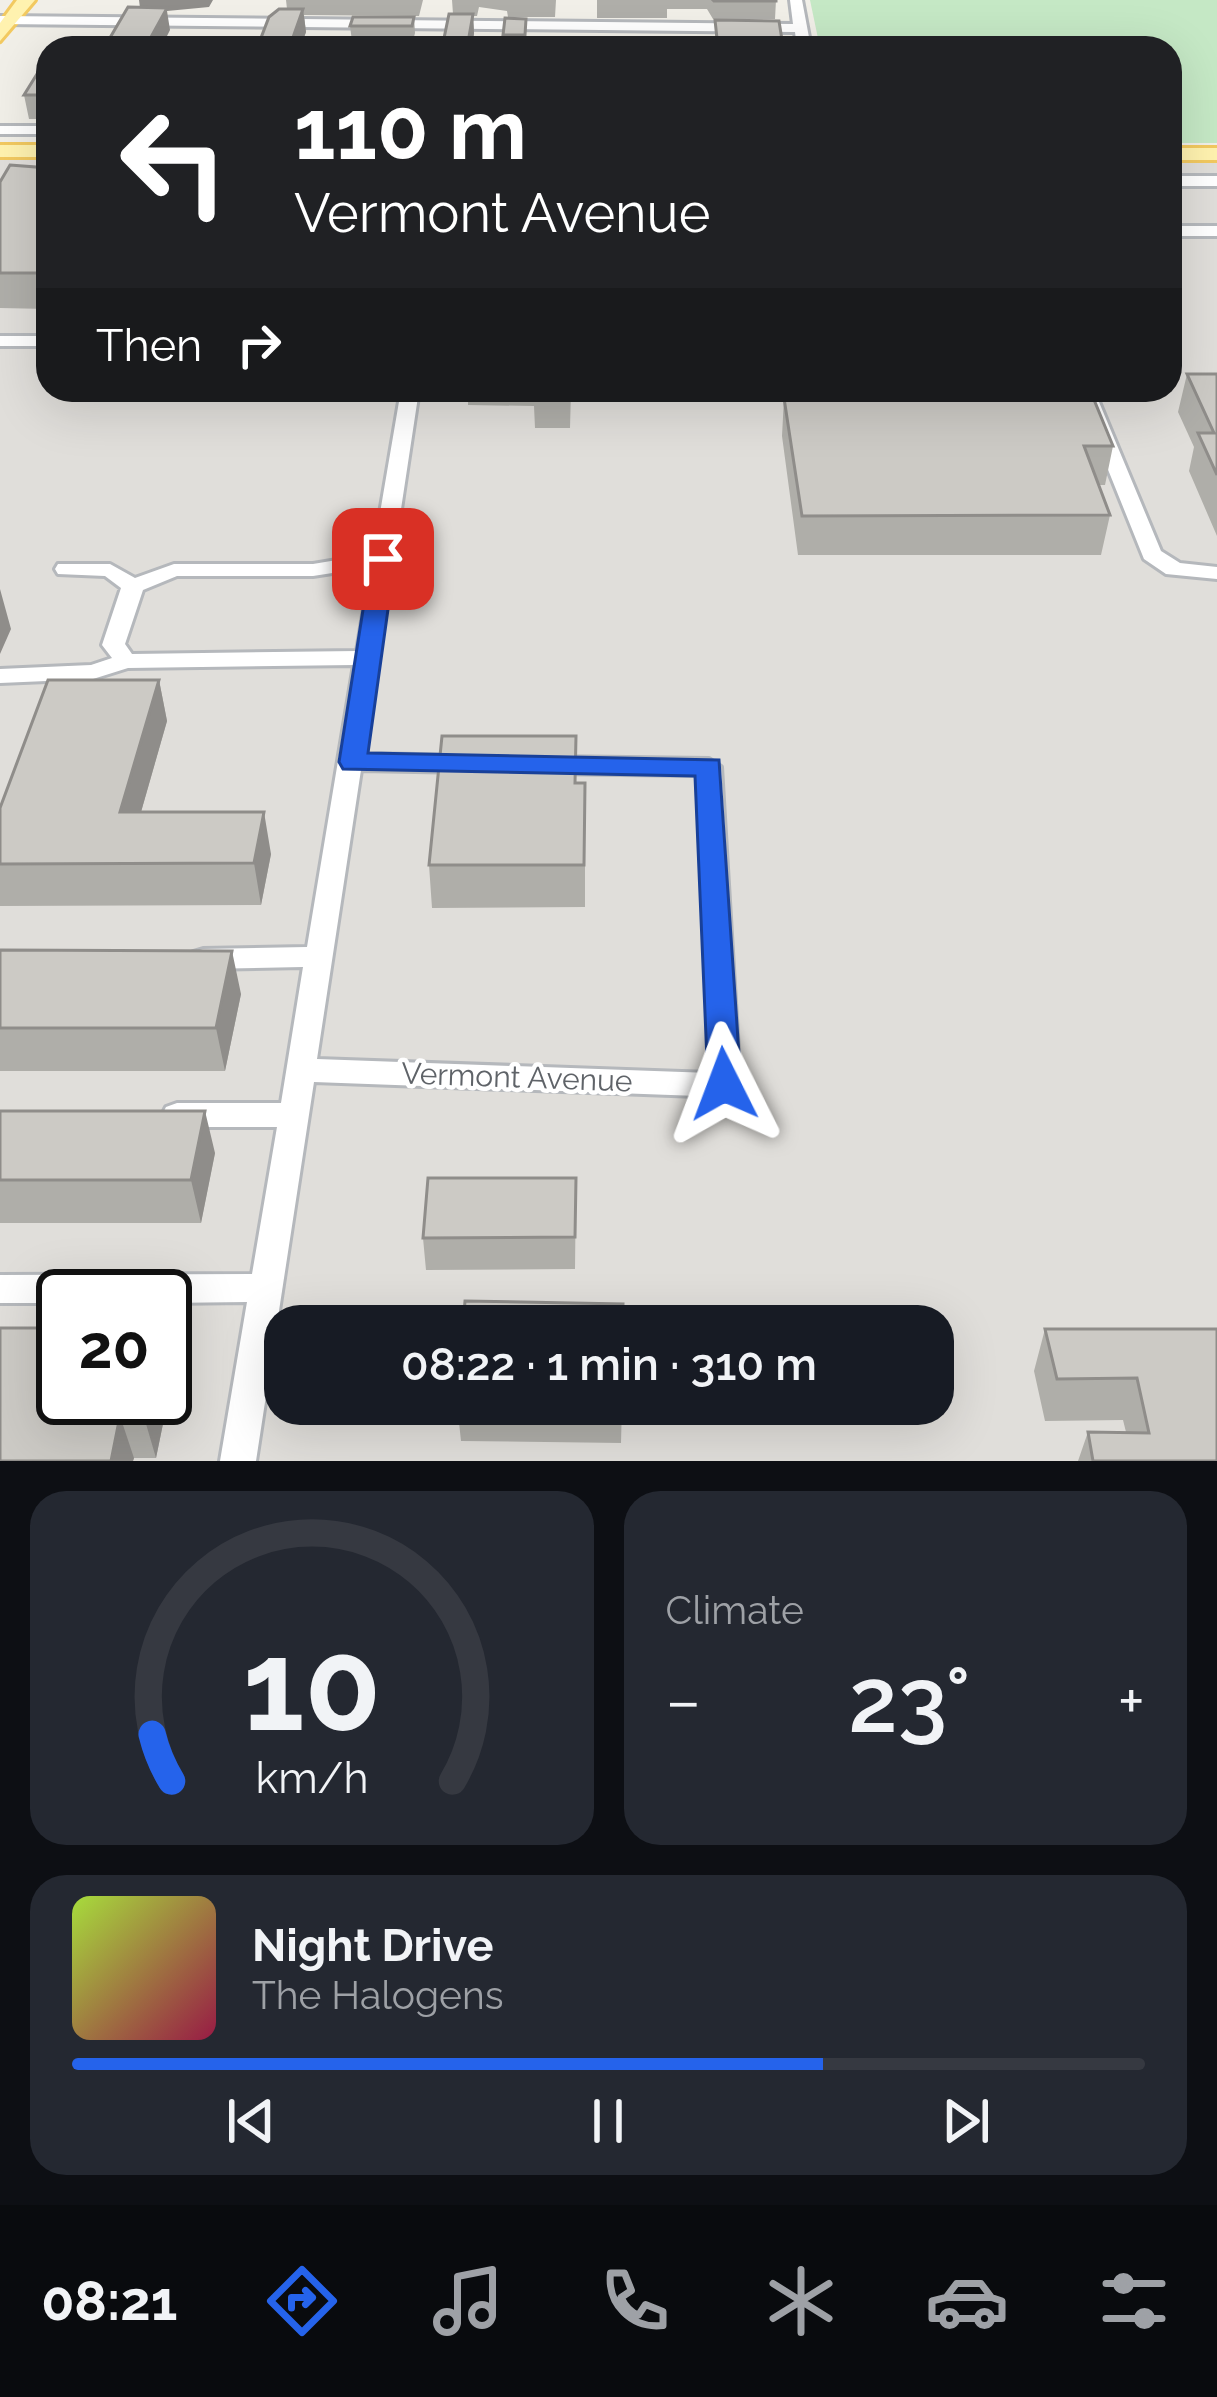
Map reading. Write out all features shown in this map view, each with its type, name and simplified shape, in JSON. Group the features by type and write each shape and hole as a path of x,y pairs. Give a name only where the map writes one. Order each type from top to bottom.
{"main road":[{"path":"4,26 26,0"},
{"path":"0,151 36,151"},
{"path":"1182,154 1217,154"}],"street":[{"path":"796,0 802,36"},
{"path":"66,23 76,2"},
{"path":"4,26 66,23 316,31 427,26 801,28"},
{"path":"425,36 427,26"},
{"path":"610,27 610,36"},
{"path":"284,36 316,31 338,36"},
{"path":"0,130 36,130"},
{"path":"1182,181 1217,181"},
{"path":"1182,231 1217,231"},
{"path":"0,341 36,341"},
{"path":"238,1461 408,402"},
{"path":"1089,402 1147,546 1174,568 1217,573"},
{"path":"126,661 113,644 133,586 174,570 313,570 383,559"},
{"path":"66,569 110,570 133,586"},
{"path":"0,676 93,672 126,661 369,658"},
{"name":"Vermont Avenue","path":"302,1070 724,1084 709,767 352,762"},
{"path":"183,960 320,957"},
{"path":"136,1115 295,1115"},
{"path":"0,1289 267,1288"}],"shaded area":[{"path":"0,158 36,159 36,402 1182,402 1182,160 1217,160 1217,1461 0,1461"}],"green space":[{"path":"810,0 1217,0 1217,143 1182,143 1182,36 818,36"}],"building":[{"path":"128,7 167,8 152,36 111,36"},
{"path":"279,9 303,9 293,36 262,36 269,17"},
{"path":"449,14 473,14 469,36 444,36"},
{"path":"353,17 414,17 412,26 350,26"},
{"path":"505,18 526,19 525,35 503,35"},
{"path":"715,20 779,21 781,36 717,36"},
{"path":"36,76 36,95 24,95"},
{"path":"10,165 36,167 36,273 0,273 0,182"},
{"path":"1187,374 1217,374 1217,475 1198,433 1214,433"},
{"path":"785,402 1095,402 1113,446 1084,446 1110,515 802,516"},
{"path":"48,680 159,680 120,812 264,812 254,863 0,864 0,808"},
{"path":"442,736 576,736 575,783 585,783 584,865 429,865"},
{"path":"0,950 232,951 216,1028 0,1028"},
{"path":"0,1111 205,1111 191,1180 0,1180"},
{"path":"428,1178 576,1178 575,1237 423,1238"},
{"path":"465,1301 623,1304 623,1305 465,1305"},
{"path":"0,1328 36,1328 36,1425 118,1425 111,1461 0,1461"},
{"path":"1045,1329 1217,1329 1217,1461 1093,1461 1088,1432 1149,1433 1137,1378 1057,1379"}],"route":[{"path":"383,559 352,762 709,767 724,1084"}]}
